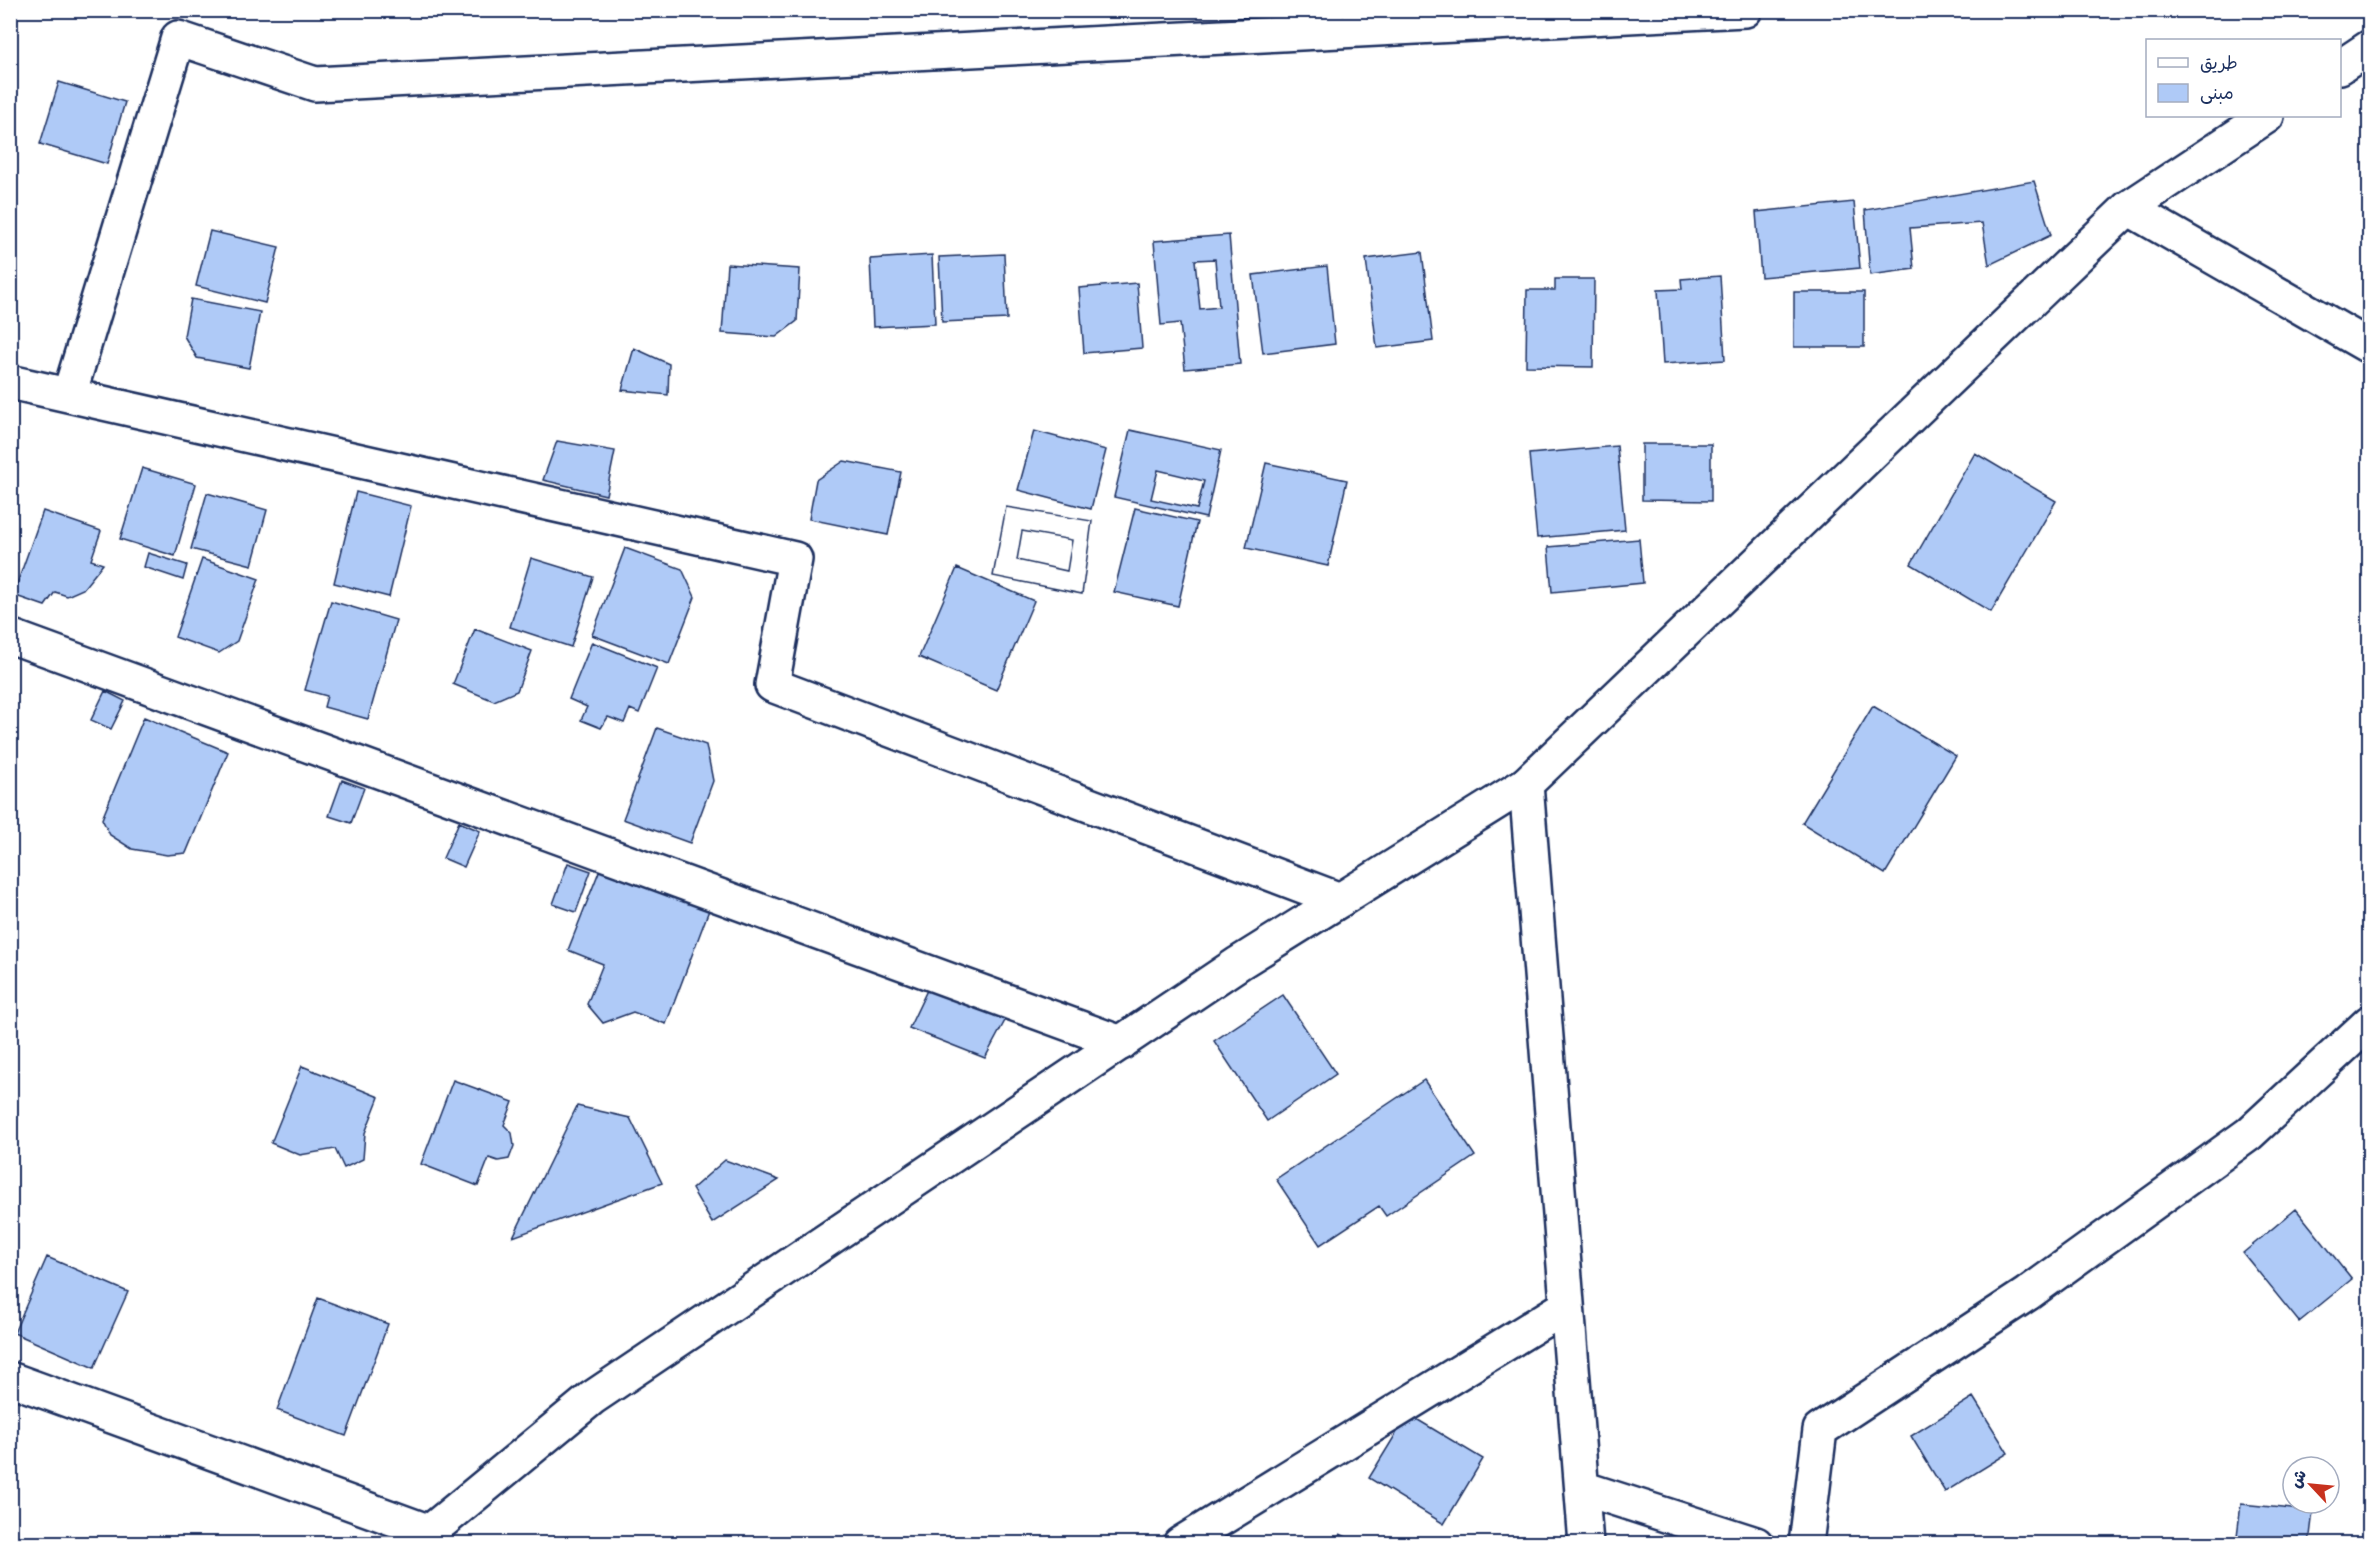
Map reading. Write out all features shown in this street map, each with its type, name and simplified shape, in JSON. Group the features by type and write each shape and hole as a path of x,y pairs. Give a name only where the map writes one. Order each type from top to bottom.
{"street":[{"path":"69,395 178,38 315,84 1449,18 1745,10"},
{"path":"2341,66 2370,47"},
{"path":"10,1379 422,1538 592,1398 1239,963 1526,784 2128,208 2265,117"},
{"path":"2128,208 2370,347"},
{"path":"10,382 795,559 772,685 1340,900"},
{"path":"10,636 1121,1043"},
{"path":"1526,784 1586,1544"},
{"path":"1806,1544 1820,1430 2027,1294 2249,1134 2370,1023"},
{"path":"1180,1544 1567,1306"},
{"path":"1582,1488 1756,1544"}],"building":[{"path":"59,82 125,102 107,164 40,144"},
{"path":"2034,181 2051,235 1989,265 1982,223 1910,228 1914,269 1870,275 1865,210"},
{"path":"1854,202 1860,268 1761,277 1756,212"},
{"path":"210,231 279,247 265,303 196,286"},
{"path":"1229,235 1240,364 1185,369 1180,323 1161,325 1154,241","holes":["1215,259 1219,307 1200,309 1195,260"]},
{"path":"1422,252 1433,341 1377,348 1366,259"},
{"path":"1004,254 1007,319 942,322 939,257"},
{"path":"932,255 935,324 873,327 870,259"},
{"path":"727,264 800,269 797,321 776,337 722,333"},
{"path":"1327,266 1335,344 1263,353 1253,275"},
{"path":"1720,276 1725,360 1663,364 1658,290 1682,289 1681,279"},
{"path":"1555,279 1594,279 1593,367 1526,366 1527,290 1555,290"},
{"path":"1137,283 1142,348 1084,353 1079,288"},
{"path":"1794,292 1864,292 1864,347 1794,347"},
{"path":"191,299 260,312 249,368 197,358 184,336"},
{"path":"634,348 669,364 668,395 622,390"},
{"path":"1130,430 1221,450 1206,518 1114,497","holes":["1158,470 1204,481 1197,509 1151,499"]},
{"path":"1034,431 1106,450 1091,509 1018,490"},
{"path":"557,441 615,451 606,495 543,480"},
{"path":"1642,444 1711,444 1711,501 1642,500"},
{"path":"1617,446 1625,530 1537,538 1529,454"},
{"path":"1975,453 2056,501 1991,612 1911,564"},
{"path":"844,461 901,472 888,535 809,519 816,480"},
{"path":"1266,463 1347,480 1328,566 1246,548"},
{"path":"142,468 196,484 175,556 120,539"},
{"path":"356,492 411,506 389,597 334,583"},
{"path":"207,493 267,510 252,565 191,549"},
{"path":"1006,507 1092,521 1082,594 993,576","holes":["1022,531 1072,540 1067,571 1017,560"]},
{"path":"1006,507 1092,521 1082,594 993,576"},
{"path":"1135,508 1197,522 1178,606 1114,592"},
{"path":"43,511 101,531 91,560 103,564 83,589 67,596 55,592 45,606 13,595"},
{"path":"1022,531 1072,540 1067,571 1017,560"},
{"path":"1639,539 1643,583 1552,592 1548,547"},
{"path":"625,548 682,569 695,597 669,664 592,635"},
{"path":"148,553 187,565 183,580 144,567"},
{"path":"531,558 593,577 571,647 510,627"},
{"path":"202,559 259,579 237,641 219,653 175,637"},
{"path":"957,568 1034,601 996,690 919,657"},
{"path":"331,601 396,620 368,719 324,707 327,696 305,690"},
{"path":"475,629 532,651 517,691 494,701 453,684"},
{"path":"592,642 657,668 639,713 630,709 624,723 608,717 601,728 581,720 587,707 569,699"},
{"path":"105,691 125,701 111,729 91,720"},
{"path":"1873,706 1956,756 1885,874 1802,823"},
{"path":"144,717 228,752 186,853 167,855 132,849 110,835 102,819"},
{"path":"657,728 706,745 713,781 690,843 623,819"},
{"path":"342,780 364,788 351,823 329,816"},
{"path":"459,822 480,831 464,867 443,858"},
{"path":"568,863 591,871 576,912 553,904"},
{"path":"600,869 709,910 666,1024 633,1012 603,1023 587,1004 603,964 568,950"},
{"path":"929,986 1007,1017 985,1058 909,1028"},
{"path":"1283,995 1336,1074 1267,1121 1214,1041"},
{"path":"302,1066 379,1097 365,1133 363,1159 344,1168 335,1149 300,1155 271,1143"},
{"path":"453,1080 513,1102 504,1125 512,1133 514,1146 509,1159 498,1161 489,1158 478,1186 421,1164"},
{"path":"1424,1080 1475,1156 1386,1216 1379,1206 1320,1245 1276,1179"},
{"path":"577,1106 630,1118 662,1183 513,1237"},
{"path":"725,1160 779,1180 712,1223 692,1189"},
{"path":"2296,1209 2352,1279 2299,1322 2243,1253"},
{"path":"47,1257 128,1292 94,1368 14,1333"},
{"path":"318,1298 388,1324 346,1436 277,1410"},
{"path":"1973,1397 2008,1453 1945,1492 1911,1436"},
{"path":"1408,1414 1483,1459 1444,1524 1369,1478"},
{"path":"2241,1504 2281,1508 2281,1515 2313,1515 2309,1544 2236,1544"},
{"path":"1340,1534 1357,1542 1357,1544 1335,1544"}]}
